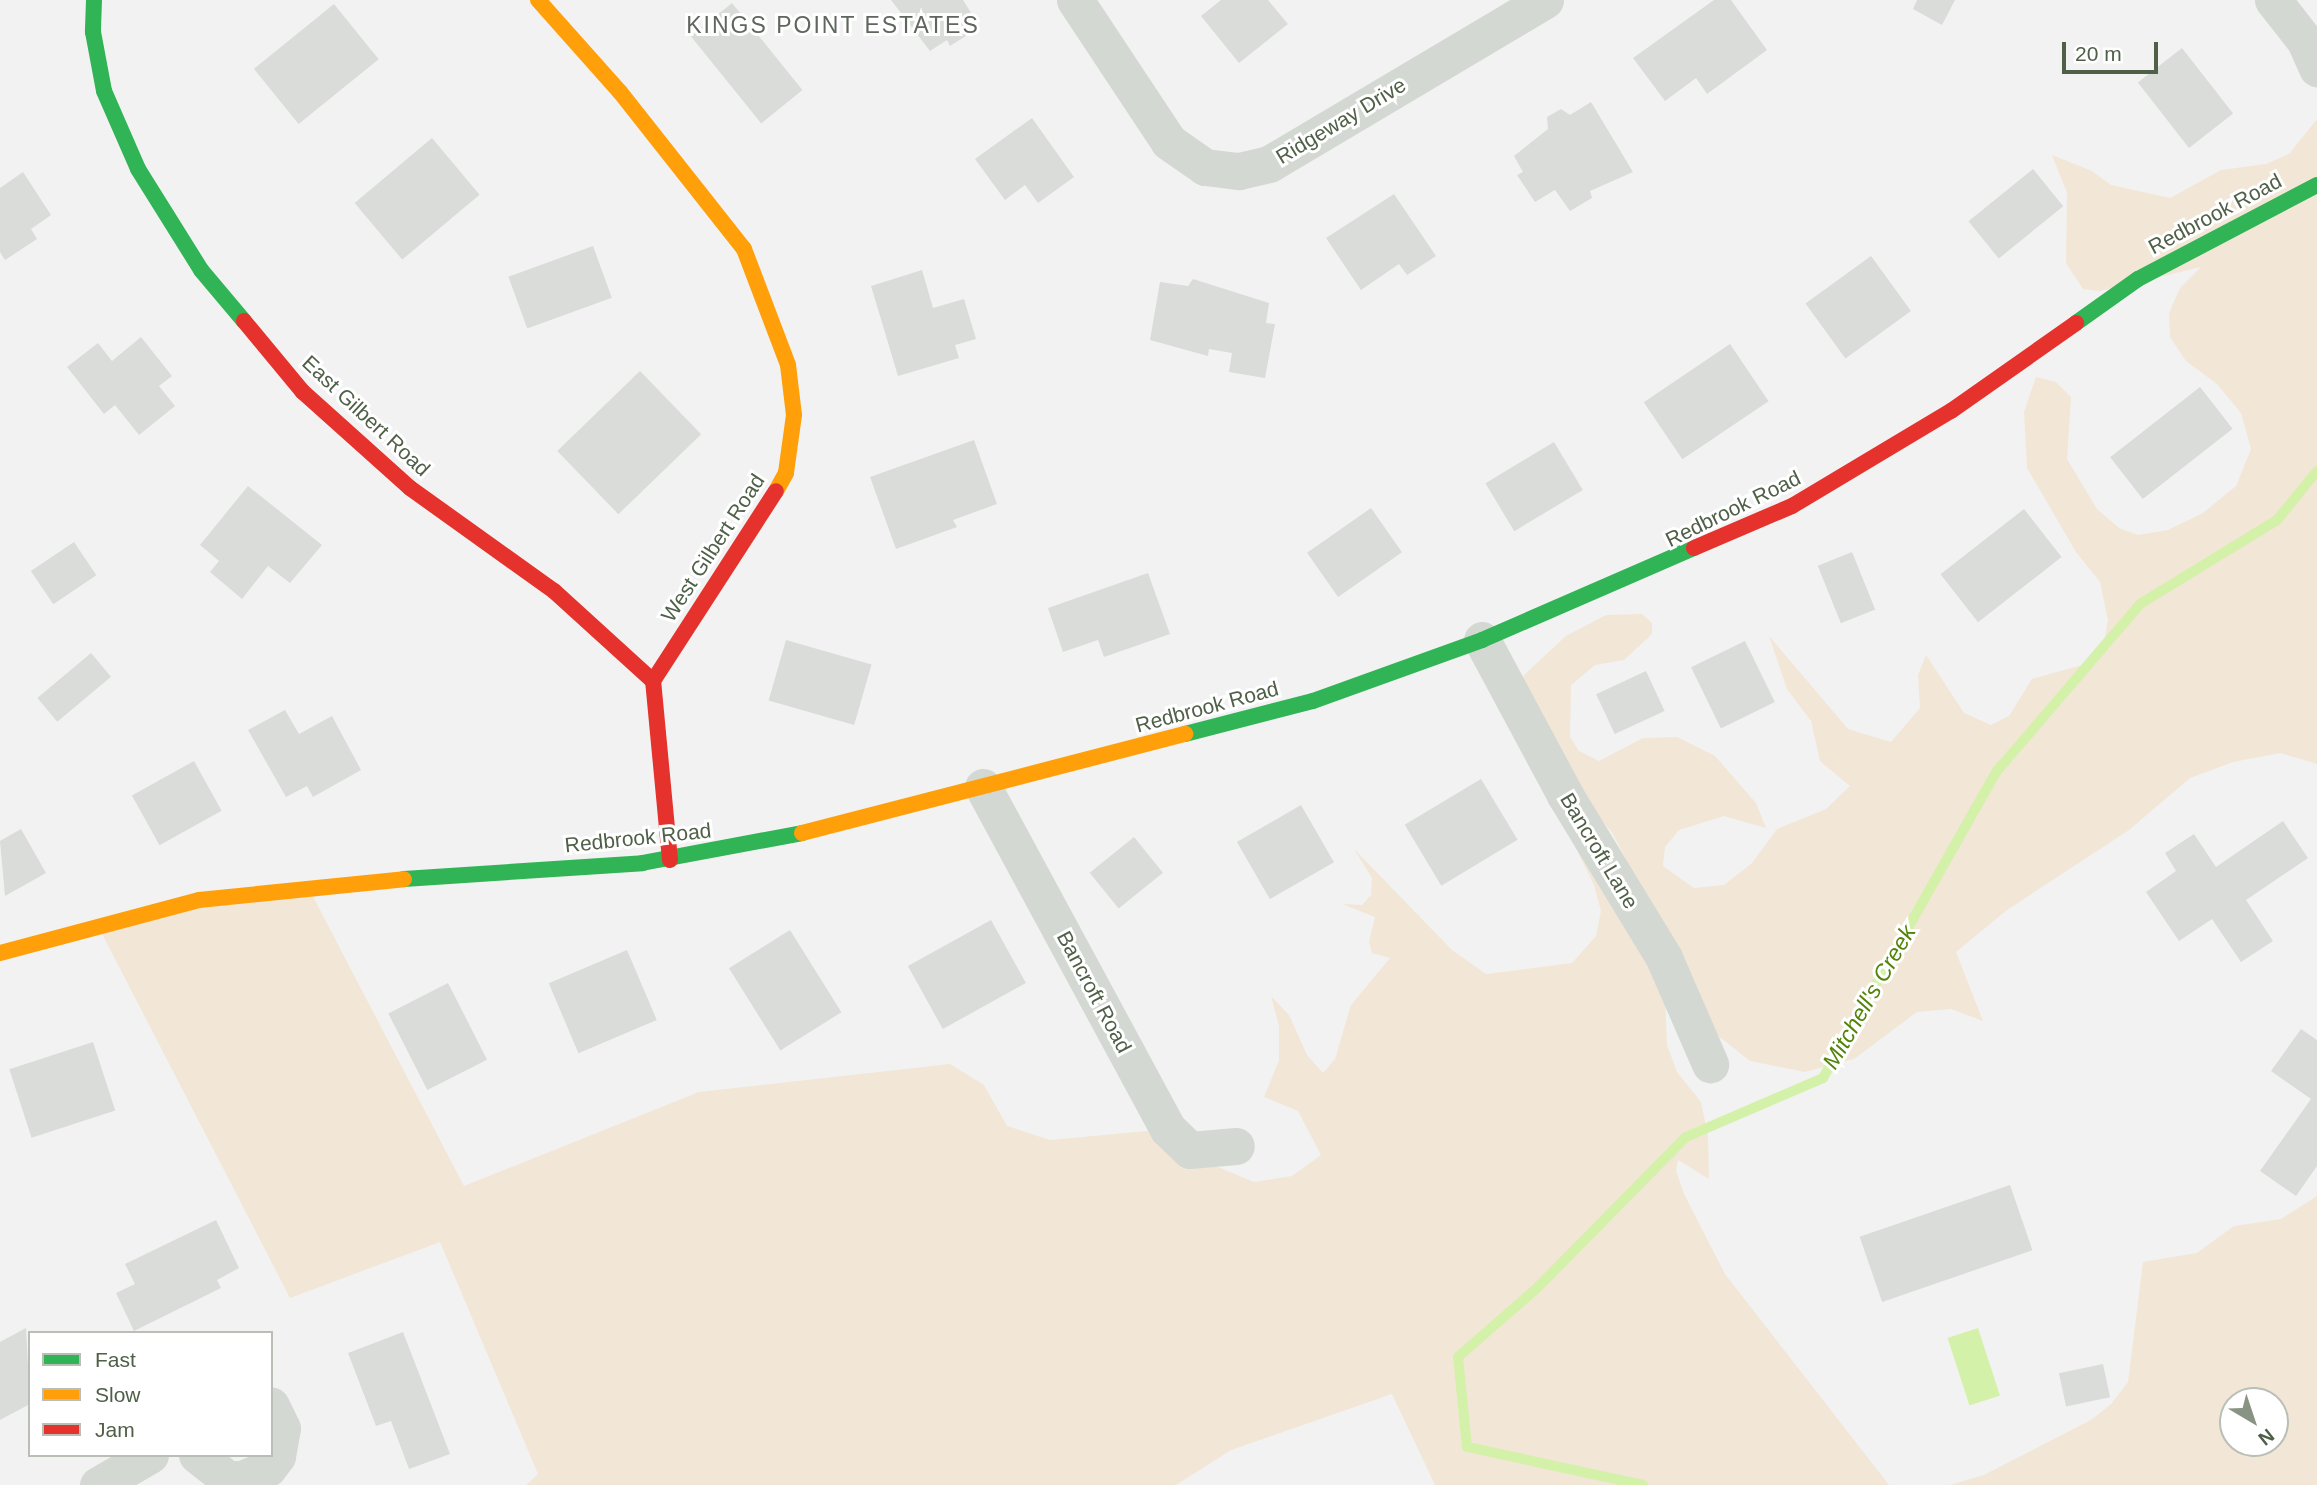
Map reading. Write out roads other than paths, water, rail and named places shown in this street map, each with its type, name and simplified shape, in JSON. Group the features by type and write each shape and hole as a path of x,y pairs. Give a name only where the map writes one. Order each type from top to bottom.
{"main road":[{"name":"East Gilbert Road","path":"94,0 93,32 104,91 138,169 201,270 303,392 410,488 554,591 653,681"},
{"name":"West Gilbert Road","path":"538,0 621,92 744,249 788,365 794,415 786,473 752,534 704,597 653,681"},
{"name":"Redbrook Road","path":"0,953 199,900 460,873 670,860 767,842 1313,701 1482,640 1792,506 1951,411 2138,279 2317,185"},
{"path":"653,681 670,860"}],"street":[{"name":"Ridgeway Drive","path":"1075,0 1168,142 1205,167 1239,171 1269,164 1545,0"},
{"path":"2273,0 2305,41 2317,68"},
{"name":"Bancroft Lane","path":"1482,640 1565,795 1664,958 1710,1064"},
{"name":"Bancroft Road","path":"984,787 1168,1129 1190,1150 1236,1146"},
{"path":"200,1457 228,1479 242,1479 268,1468 277,1457 282,1428 273,1409"},
{"path":"98,1485 147,1457"}],"waterway":[{"name":"Mitchell's Creek","path":"1643,1485 1467,1447 1458,1357 1537,1288 1686,1137 1823,1078 1997,771 2140,604 2277,520 2317,471"}],"district":[{"name":"KINGS POINT ESTATES","path":"833,25"}]}
